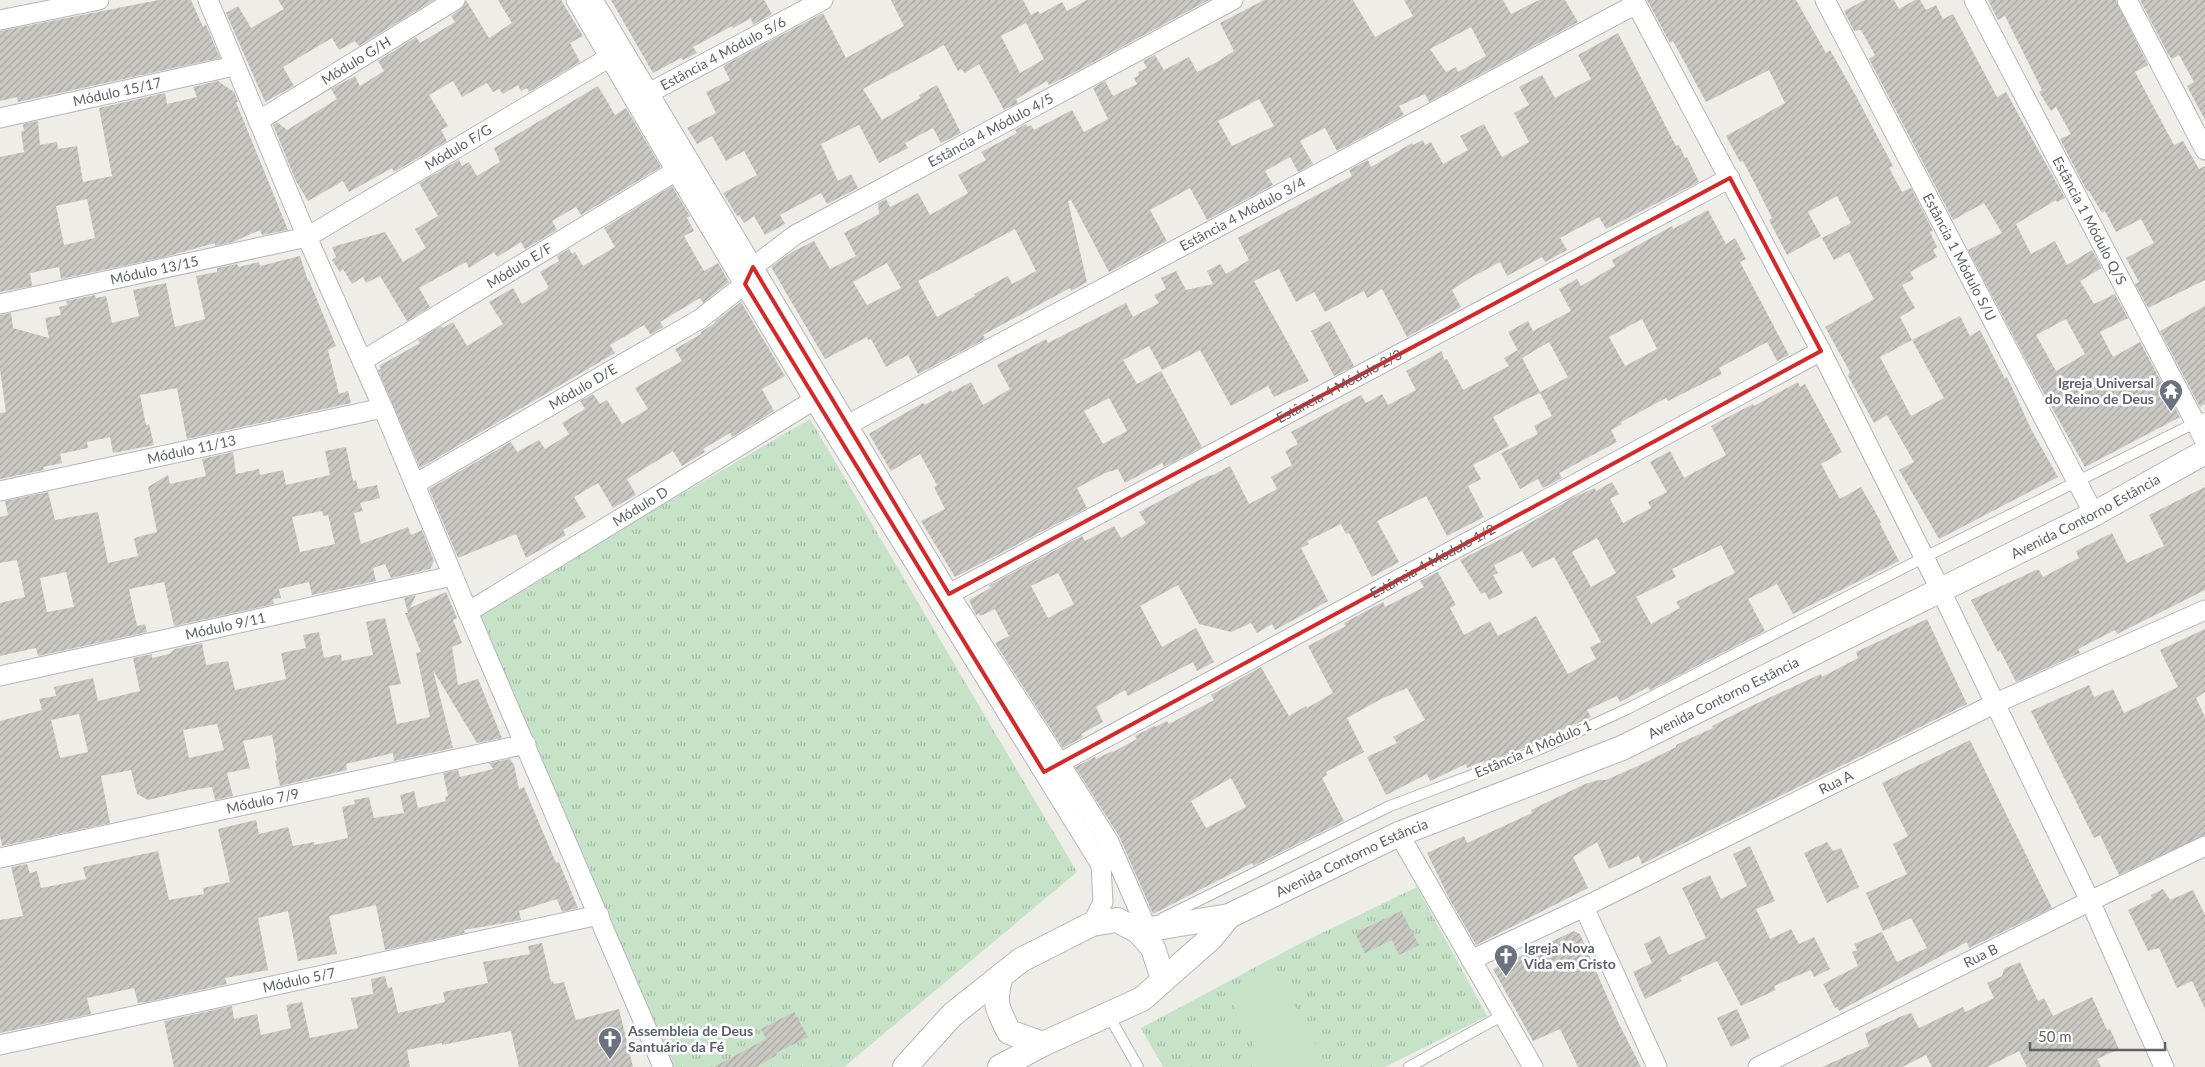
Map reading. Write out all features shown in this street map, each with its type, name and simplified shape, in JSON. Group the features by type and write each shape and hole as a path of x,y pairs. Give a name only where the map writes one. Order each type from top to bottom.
{"street":[{"path":"0,20 100,0"},
{"path":"208,0 234,66 383,408 452,576 526,744 663,1067"},
{"name":"Módulo G/H","path":"258,121 455,0"},
{"path":"576,0 600,26 649,93 849,424 1052,767 1102,865 1103,902 1092,924"},
{"path":"593,0 610,57 676,172 814,400 1052,767 1109,842 1144,922 1138,931"},
{"name":"Estância 4 Módulo 5/6","path":"649,93 823,0"},
{"name":"Estância 4 Módulo 4/5","path":"753,267 795,235 1233,0"},
{"name":"Estância 1 Módulo S/U","path":"1824,0 2094,514"},
{"name":"Estância 1 Módulo Q/S","path":"1974,0 2200,420 2205,442"},
{"path":"2126,0 2205,150"},
{"path":"1635,2 1821,351 1940,589 2090,901 2164,1067"},
{"name":"Estância 4 Módulo 3/4","path":"849,424 1635,2"},
{"name":"Módulo F/G","path":"307,237 610,57"},
{"name":"Módulo 15/17","path":"0,118 234,66"},
{"name":"Módulo E/F","path":"362,361 676,172"},
{"name":"Estância 4 Módulo 2/3","path":"949,594 1730,178"},
{"name":"Módulo 13/15","path":"0,304 307,237"},
{"path":"745,284 753,267"},
{"name":"Módulo D/E","path":"415,484 700,319 745,284"},
{"name":"Estância 4 Módulo 1/2","path":"1052,767 1821,351"},
{"path":"814,400 825,404 841,422 849,424"},
{"name":"Módulo D","path":"468,612 814,400"},
{"name":"Módulo 11/13","path":"0,491 383,408"},
{"name":"Avenida Contorno Estância","path":"1138,931 1229,916 1399,834 1622,748 2094,514 2205,452"},
{"name":"Módulo 9/11","path":"0,676 452,576"},
{"name":"Rua A","path":"1471,960 1584,907 1996,703 2205,610"},
{"name":"Módulo 7/9","path":"0,858 526,744"},
{"path":"1399,834 1533,1067"},
{"name":"Rua B","path":"1758,1067 2090,901 2205,846"},
{"path":"1584,907 1657,1067"},
{"name":"Módulo 5/7","path":"0,1045 599,915"},
{"name":"Avenida Contorno Estância","path":"1000,1067 1043,1044 1109,1016 1142,999 1211,938 1229,916"},
{"path":"905,1067 952,1015 1021,960 1092,924 1117,920 1138,931 1153,948 1163,979"},
{"path":"1001,976 995,995 999,1012 1009,1032 1043,1044"}],"lane":[{"name":"Estância 4 Módulo 1","path":"1138,931 1390,806 1538,750 1627,709 1923,558 2200,420"},
{"path":"1408,1067 1503,1015"},
{"path":"1109,1016 1138,1067"}],"highlighted area":[{"path":"1730,178 1821,351 1044,772 745,284 753,267 949,594"}],"green space":[{"path":"810,419 1077,872 844,1067 673,1067 476,614"},
{"path":"1417,887 1487,1016 1385,1067 1163,1067 1141,1028 1299,944"},
{"path":"1277,972 1325,1062 1314,1067 1265,1067 1229,997"}],"building":[{"path":"159,0 191,0 203,27 206,25 220,58 18,102 17,97 0,101 0,31"},
{"path":"278,0 434,0 359,46 355,41 339,50 332,38 283,67 294,86 265,102 226,13 238,6 251,28 284,9"},
{"path":"466,0 489,38 512,23 498,0 561,0 583,36 570,43 580,62 529,92 527,88 521,91 518,85 503,94 499,89 493,92 487,83 462,97 453,81 429,95 448,126 441,130 447,141 394,172 392,168 349,192 343,181 308,201 296,181 273,125 277,122 287,130 337,99 331,89 355,76 360,86 384,71 378,61 416,37 420,43 455,22 451,16 461,9"},
{"path":"611,0 764,0 772,14 753,25 751,18 733,28 732,26 693,47 697,53 683,60 681,58 653,73"},
{"path":"891,0 1023,0 1031,15 1038,11 1040,14 1062,2 1067,11 1087,0 1209,0 1049,85 1047,81 1016,99 1018,103 1004,110 979,64 965,73 961,69 958,71 944,45 863,89 882,120 920,98 919,95 937,85 961,133 941,143 933,128 905,143 908,148 879,163 859,125 821,144 838,181 851,174 858,188 827,204 821,193 780,215 785,224 765,235 754,216 744,223 739,215 737,216 723,193 757,175 744,151 726,161 712,136 697,144 687,128 716,113 706,92 730,80 723,66 823,13 846,58 904,26","holes":["1026,23 1044,59 1020,73 1001,36"]},
{"path":"1264,0 1353,0 1375,37 1413,16 1404,0 1503,0 1511,14 1539,0 1565,0 1578,22 1429,102 1425,94 1399,106 1404,115 1337,151 1325,128 1300,141 1313,164 1298,172 1290,157 1265,171 1273,185 1207,220 1190,188 1150,210 1167,241 1109,272 1071,200 1068,201 1087,282 1071,291 1070,288 983,335 985,339 918,374 908,355 886,367 871,339 868,340 867,337 825,359 771,267 792,252 814,241 830,269 856,256 844,233 879,214 878,203 886,199 890,207 918,193 930,215 968,193 958,175 986,160 981,152 1017,133 1015,130 1026,124 1027,127 1031,125 1034,130 1072,110 1084,132 1108,119 1093,88 1105,81 1113,96 1137,84 1134,78 1139,75 1138,72 1147,68 1143,61 1155,55 1164,70 1189,57 1197,72 1217,62 1234,51 1220,23","holes":["1471,27 1486,56 1458,72 1456,67 1446,72 1430,49","1259,99 1274,126 1232,146 1218,121","1015,229 1036,271 1012,284 1008,276 937,317 918,281","887,263 901,288 867,305 853,282"]},
{"path":"1647,0 1796,0 1826,53 1830,50 1856,96 1893,166 1889,168 1902,192 1911,188 1933,231 1930,232 1937,247 1933,250 1937,257 1910,272 1914,279 1902,285 1915,308 1900,317 1912,340 1960,316 1970,336 1980,330 2005,379 2007,377 2032,431 2058,477 1939,539 1899,470 1914,462 1887,415 1874,423 1848,376 1850,372 1825,327 1874,299 1849,252 1834,260 1822,238 1851,223 1837,196 1808,212 1821,236 1787,255 1769,220 1772,218 1753,180 1743,161 1740,162 1726,136 1785,103 1769,70 1706,102 1673,41 1670,43","holes":["1912,340 1944,398 1911,416 1880,357"]},
{"path":"1865,0 1894,0 1899,9 1915,0 1920,0 1926,10 1936,5 1943,19 1953,14 1997,97 2006,92 2065,198 2057,202 2056,200 2016,224 2031,254 2055,241 2067,265 2092,250 2102,268 2080,281 2094,304 2115,294 2128,318 2100,332 2113,357 2140,342 2180,417 2085,467 1968,250 2002,233 1984,203 1953,220 1869,59 1875,55 1861,30 1854,31 1844,11","holes":["2066,319 2085,354 2056,371 2036,335"]},
{"path":"1988,0 2116,0 2148,65 2135,72 2174,145 2183,141 2199,169 2205,166 2205,280 2148,308 2135,284 2139,282 2126,258 2154,243 2141,219 2116,232 2105,211 2102,213 2089,191 2087,191 2060,139 2071,134 2056,107 2051,111 2039,92 2042,90 2005,16 1998,20"},
{"path":"2140,0 2205,0 2205,120 2187,86 2194,82 2179,55 2172,59 2168,54"},
{"path":"1618,33 1676,146 1679,145 1685,158 1687,157 1699,182 1606,229 1599,217 1560,238 1567,250 1545,262 1542,257 1507,276 1500,262 1452,290 1461,307 1407,337 1382,289 1367,298 1364,291 1325,312 1314,292 1296,302 1279,269 1254,281 1309,381 1274,397 1268,386 1231,406 1200,350 1162,370 1149,346 1123,360 1137,384 1161,371 1202,447 1164,467 1162,463 1125,483 1118,469 1105,473 1077,488 1087,508 955,577 921,521 945,509 934,487 937,485 920,454 891,471 869,434 923,403 925,405 951,390 952,392 971,382 983,405 1010,389 997,365 1046,339 1048,343 1126,303 1133,317 1159,303 1154,295 1166,289 1161,278 1176,271 1186,290 1213,284 1207,271 1220,264 1226,274 1249,260 1238,238 1352,176 1349,170 1368,160 1371,167 1412,143 1413,145 1423,140 1425,145 1431,142 1443,164 1468,150 1460,136 1484,124 1502,157 1529,142 1514,113 1529,105 1519,87 1542,75 1555,98 1591,79 1578,55","holes":["1109,398 1127,431 1103,444 1084,411"]},
{"path":"218,81 234,92 238,102 236,102 288,230 262,235 260,230 233,242 215,246 215,243 165,257 61,279 59,267 30,273 32,286 0,292 0,157 24,152 21,132 24,131 23,124 38,121 40,145 57,142 58,149 77,146 83,182 112,176 99,108 165,93 167,104 197,97 193,87","holes":["87,199 95,238 64,245 56,206"]},
{"path":"598,86 615,115 626,108 661,167 581,215 576,207 552,221 557,230 525,249 521,242 497,257 494,252 469,268 466,262 419,288 430,307 407,321 380,276 366,283 363,277 352,284 343,269 340,272 332,260 336,257 332,247 385,232 403,262 426,248 415,229 438,216 419,183 459,160 462,166 469,162 477,176 500,162 494,148"},
{"path":"672,186 690,216 687,218 694,231 684,236 704,271 718,263 729,282 703,303 700,298 660,322 663,327 651,335 644,325 610,345 615,353 420,468 378,370 381,369 379,366 420,343 418,340 441,326 443,328 453,322 467,346 503,324 489,302 513,288 522,304 547,289 548,286 540,272 559,261 557,256 569,249 572,254 575,252 583,266 615,247 604,228"},
{"path":"1708,210 1726,244 1735,238 1746,259 1740,262 1789,355 1777,361 1767,342 1719,368 1722,374 1668,401 1666,398 1621,422 1622,424 1611,430 1617,442 1559,473 1562,478 1543,488 1538,479 1520,489 1501,453 1538,434 1534,426 1552,416 1540,393 1519,403 1493,417 1509,446 1473,465 1481,479 1468,486 1484,517 1447,536 1426,496 1377,521 1399,562 1372,577 1349,533 1346,534 1341,524 1307,541 1309,544 1301,548 1328,601 1275,630 1272,624 1257,633 1251,623 1231,632 1199,624 1178,585 1140,606 1162,647 1196,628 1214,662 1197,671 1193,662 1128,696 1125,690 1096,707 1103,722 1081,734 1083,737 1063,748 995,643 1009,636 995,609 980,616 979,614 976,615 969,600 992,587 988,586 1082,536 1085,541 1114,526 1121,538 1146,523 1139,512 1230,466 1249,504 1277,489 1271,477 1292,465 1285,451 1298,444 1291,432 1361,395 1366,403 1382,394 1388,405 1416,390 1406,371 1442,351 1444,360 1447,359 1463,390 1509,366 1504,358 1518,350 1508,332 1528,321 1533,331 1571,311 1559,289 1577,279 1581,286 1615,266 1612,260 1672,226 1673,229","holes":["1642,319 1657,349 1625,366 1609,337","1549,342 1568,377 1540,392 1522,358","1058,573 1074,604 1048,618 1031,586"]},
{"path":"300,256 308,281 336,346 328,350 339,394 348,391 351,403 187,439 177,388 140,395 146,425 149,424 154,445 113,453 110,437 87,442 88,448 60,454 62,463 43,467 44,470 0,479 0,413 6,412 0,370 0,315 11,313 13,328 49,338 45,318 61,315 59,307 67,305 66,301 95,295 96,298 106,296 112,323 139,316 133,290 166,283 175,327 205,319 196,276 217,272 217,268 237,264 239,267 259,262 260,266"},
{"path":"741,302 785,376 762,389 774,411 732,437 730,433 703,449 705,452 682,466 673,451 627,479 636,495 613,508 598,483 574,497 586,517 563,530 566,535 526,558 516,534 458,558 429,489 511,442 517,452 539,440 545,449 569,434 562,423 585,409 580,401 593,394 600,404 607,400 622,424 648,409 635,388 682,361 675,349 701,334 701,332"},
{"path":"2205,306 2205,404 2200,407 2160,331"},
{"path":"1330,321 1354,366 1334,376 1311,331"},
{"path":"1798,382 1800,387 1805,384 1842,452 1821,464 1840,499 1861,487 1881,522 1880,524 1899,561 1793,614 1777,584 1748,599 1765,631 1650,690 1648,687 1620,702 1617,696 1587,710 1591,717 1532,743 1532,745 1467,768 1466,764 1430,781 1427,774 1386,795 1367,757 1397,743 1393,737 1425,720 1407,688 1381,699 1347,718 1364,752 1326,772 1327,775 1322,778 1344,821 1253,866 1252,863 1153,914 1119,836 1075,767 1095,757 1096,759 1113,752 1137,739 1135,736 1154,726 1167,721 1169,724 1214,700 1211,695 1261,667 1289,716 1306,706 1307,708 1333,693 1308,646 1346,626 1344,623 1383,602 1385,607 1424,587 1420,581 1438,572 1456,605 1450,608 1464,635 1490,621 1498,636 1536,616 1568,674 1596,659 1590,647 1601,642 1554,557 1532,568 1522,551 1494,565 1498,573 1493,575 1503,593 1489,600 1485,592 1481,594 1460,560 1511,534 1574,497 1595,488 1596,491 1612,482 1619,494 1610,499 1623,523 1651,508 1648,502 1667,492 1650,462 1670,451 1684,478 1726,455 1711,426 1753,404 1754,406","holes":["1597,538 1616,573 1591,587 1572,552","1721,545 1735,573 1676,602 1680,608 1651,624 1636,597 1676,577 1672,569","1231,778 1246,807 1206,828 1191,801"]},
{"path":"346,447 353,481 356,480 358,489 377,485 380,498 360,503 363,511 354,513 361,544 408,527 411,535 422,530 434,561 430,569 391,578 385,564 373,568 376,581 312,595 309,582 279,589 281,598 273,599 274,604 174,626 164,582 129,589 137,626 145,624 147,632 38,656 36,648 0,656 0,603 25,597 17,560 0,563 0,517 8,515 5,501 48,492 55,520 98,512 108,563 138,556 134,538 157,532 148,487 168,475 170,484 206,476 202,459 233,452 236,474 259,469 260,475 283,470 286,485 330,475 325,451","holes":["322,511 323,516 328,515 335,544 300,552 292,517","66,572 74,607 47,612 40,578"]},
{"path":"2205,487 2205,590 2117,634 2115,630 2078,649 2080,653 2016,682 1971,600 2036,570 2039,570 2043,577 2079,558 2076,551 2112,533 2127,563 2164,546 2149,515"},
{"path":"446,592 457,618 453,620 462,643 452,647 458,685 478,679 502,738 477,743 433,670 453,748 394,761 393,753 346,764 347,770 280,786 272,735 243,741 250,768 227,773 233,796 215,800 212,787 189,790 148,800 137,794 131,770 101,776 110,823 2,846 0,836 0,721 42,710 39,699 56,696 54,687 93,678 98,701 140,691 133,658 152,654 152,658 169,654 175,649 202,643 206,665 228,661 235,690 286,679 281,653 306,648 303,635 319,632 324,658 341,654 342,661 373,655 366,622 385,618 401,684 389,686 397,724 430,717 416,653 421,652 405,613 408,613 404,598 416,595 410,608","holes":["79,714 88,752 60,758 51,720","217,724 224,750 189,758 183,730"]},
{"path":"1927,619 1967,704 1642,864 1639,856 1609,869 1597,842 1573,857 1588,888 1476,945 1450,900 1427,853 1464,836 1467,843 1532,813 1531,810 1585,784 1606,780 1640,765 1676,747 1676,745 1713,728 1712,726 1747,708 1821,674 1822,677 1858,658 1856,652"},
{"path":"2205,629 2205,692 2196,698 2205,717 2205,835 2119,875 2100,835 2094,838 2031,711 2089,685 2094,697 2113,689 2124,713 2178,687 2160,650"},
{"path":"1970,740 2052,908 1969,948 1967,942 1839,1011 1837,1007 1835,1008 1823,984 1858,966 1852,952 1857,950 1854,944 1882,932 1897,962 1927,948 1911,918 1883,931 1866,893 1907,874 1893,844 1908,836 1882,783"},
{"path":"510,759 514,765 519,789 524,787 556,863 559,862 578,908 562,912 557,899 519,911 521,920 464,930 465,933 385,950 376,905 329,916 337,954 298,961 288,911 258,918 268,970 225,978 227,984 147,1002 138,1003 134,988 87,998 91,1014 0,1033 0,920 23,916 11,867 27,864 30,873 37,871 41,888 86,879 83,867 158,851 169,900 204,894 203,888 230,882 218,829 256,820 259,834 288,827 293,846 314,842 314,845 348,838 342,807 355,804 354,800 369,797 374,818 404,813 400,795 414,791 418,808 446,801 445,797 448,796 443,773 458,770 460,777 493,769 489,763"},
{"path":"1827,842 1833,851 1841,848 1859,887 1827,903 1804,853"},
{"path":"1750,846 1775,901 1756,909 1770,939 1791,929 1799,944 1814,937 1830,969 1814,977 1811,970 1774,986 1776,990 1741,1006 1717,961 1680,978 1682,981 1645,999 1633,972 1652,963 1644,944 1660,936 1669,955 1706,938 1682,888 1710,875 1721,899 1747,886 1733,854"},
{"path":"2163,889 2170,900 2193,890 2205,915 2205,1009 2192,981 2177,988 2159,948 2148,951 2128,910 2152,898 2151,895"},
{"path":"1401,911 1419,945 1399,955 1392,940 1365,953 1355,933"},
{"path":"1574,931 1580,934 1619,1024 1641,1067 1578,1067 1560,1029 1533,1041 1493,969"},
{"path":"542,943 551,982 553,981 554,984 564,982 576,1020 619,1009 633,1067 519,1067 511,1031 407,1050 410,1067 174,1067 164,1021 232,1006 234,1019 257,1014 261,1035 291,1028 286,1005 302,1002 310,1038 358,1028 351,998 373,994 371,979 385,976 388,988 392,987 398,1013 445,1002 443,992 488,983 483,962 530,954 528,946"},
{"path":"2020,962 2038,1001 2044,998 2053,1016 2092,997 2107,1030 2110,1029 2119,1049 2097,1059 2101,1067 2027,1067 2019,1051 1987,1067 1932,1067 1926,1055 1902,1067 1822,1067 1869,1046 1865,1033 1902,1016 1911,1013 1919,1028 1963,1007 1965,1012 1994,998 1987,983 2002,976 2004,969"},
{"path":"1737,1009 1750,1038 1731,1047 1717,1018"},
{"path":"794,1012 808,1037 776,1053 777,1055 756,1067 714,1067 766,1039 761,1029"}],"place":[{"name":"Igreja Universal do Reino de Deus","path":"2171,412"},
{"name":"Igreja Nova Vida em Cristo","path":"1506,977"},
{"name":"Assembleia de Deus Santuário da Fé","path":"610,1060"}]}
